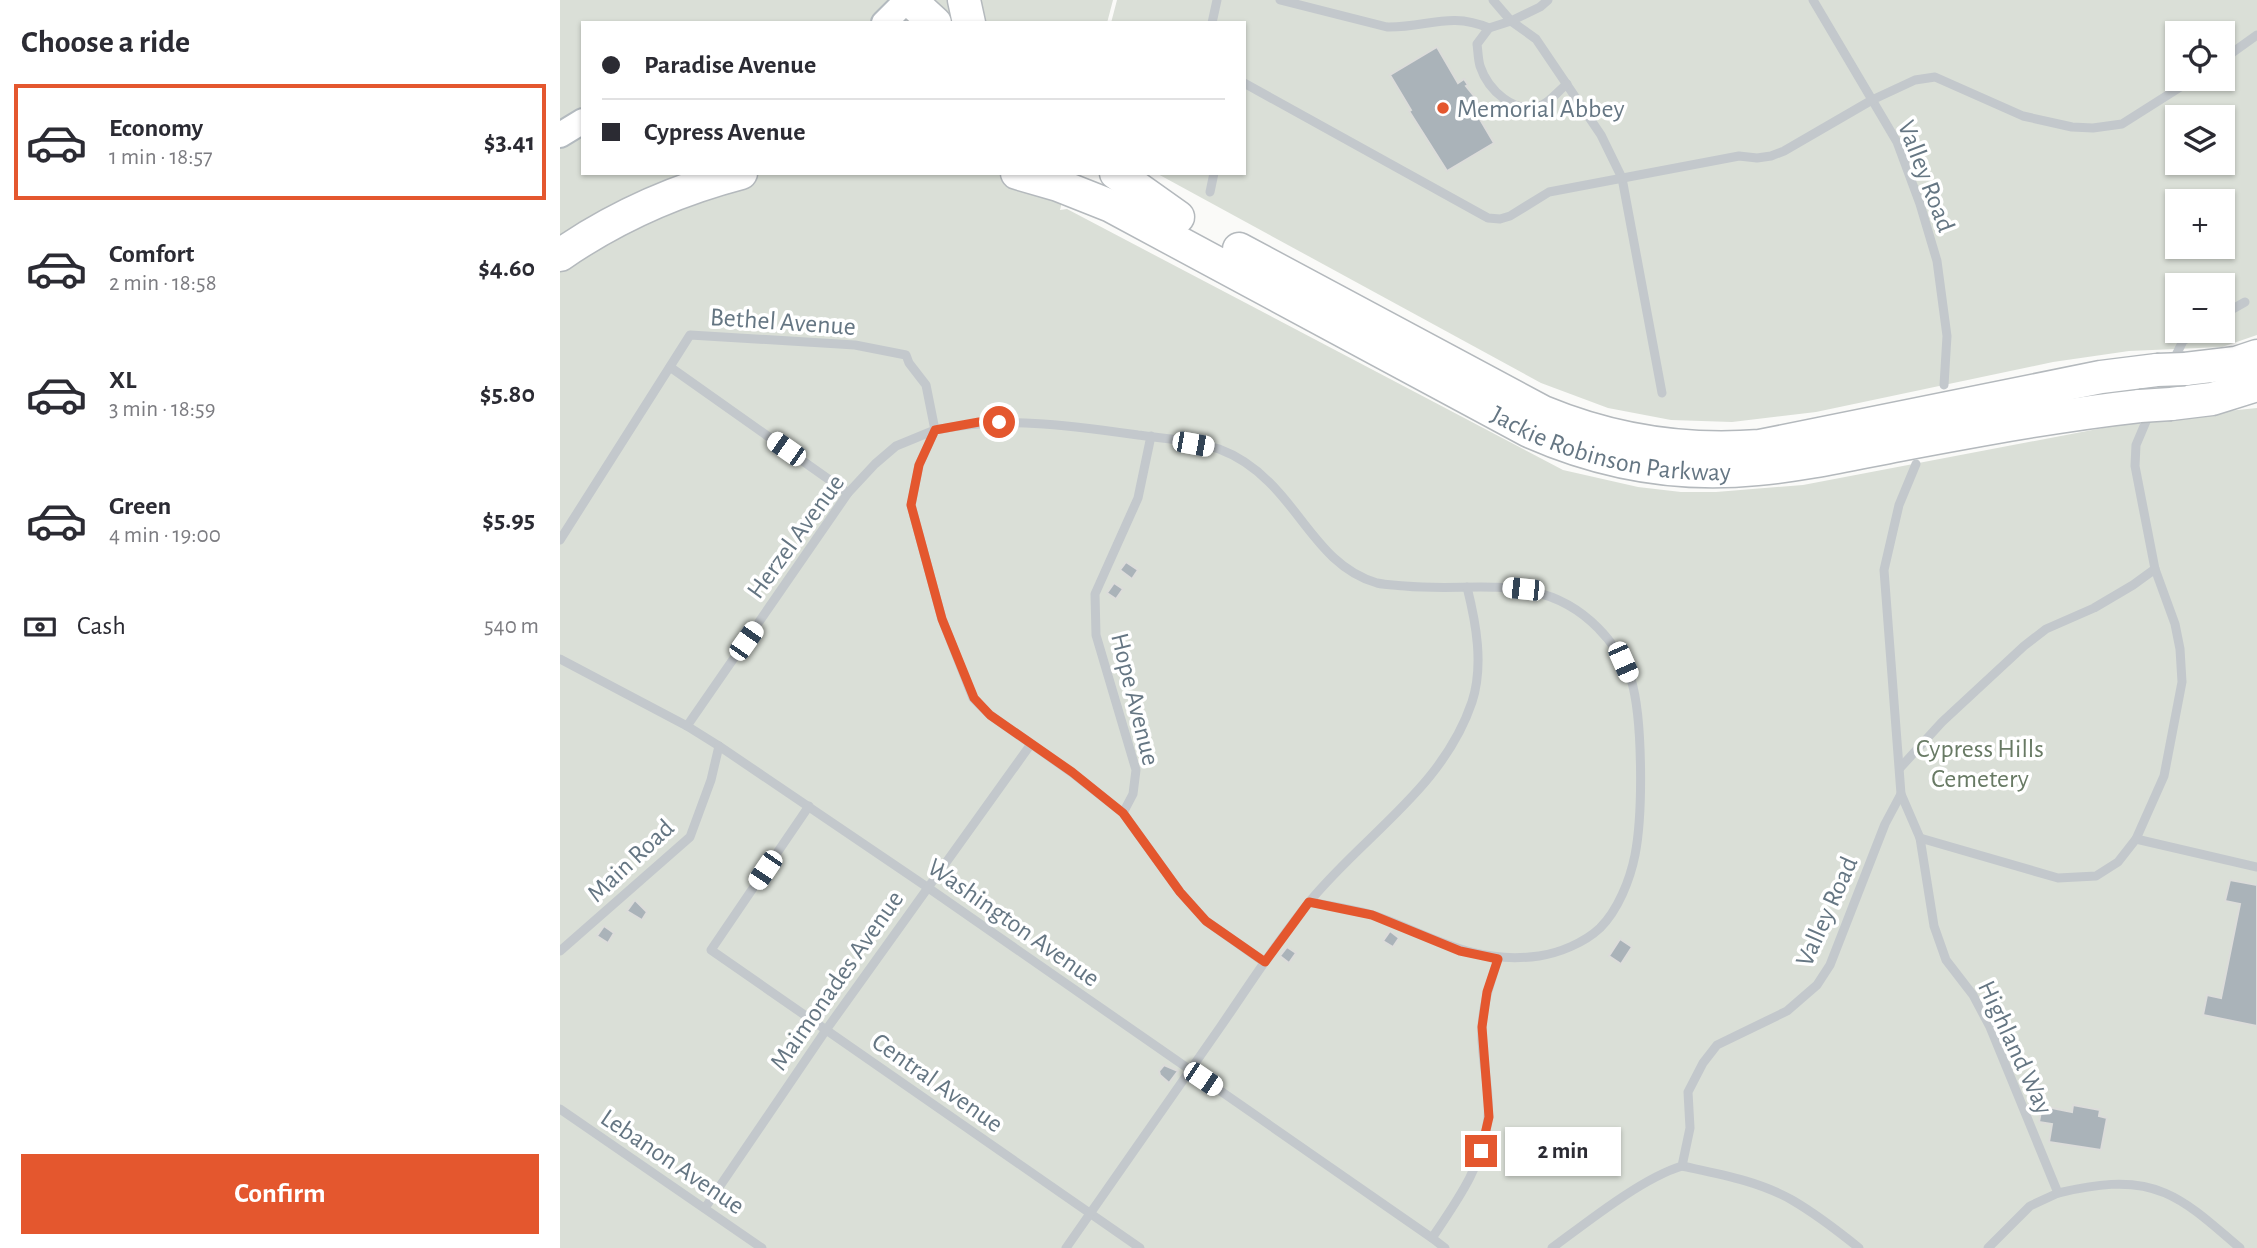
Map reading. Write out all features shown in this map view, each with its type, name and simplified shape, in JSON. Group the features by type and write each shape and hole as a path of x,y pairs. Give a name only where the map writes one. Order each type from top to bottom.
{"highway":[{"path":"909,0 933,21"},
{"path":"931,0 951,21"},
{"path":"964,0 969,21"},
{"path":"560,233 609,202 671,175"},
{"path":"560,255 640,209 690,188 734,175"},
{"name":"Jackie Robinson Parkway","path":"1023,175 1111,206 1518,425 1564,445 1611,460 1684,471 1756,469 2057,416 2163,387 2257,356"},
{"name":"Jackie Robinson Parkway","path":"1091,175 1152,202 1543,412 1588,429 1661,445 1711,448 1760,446 2101,377 2212,398 2257,384"},
{"path":"1119,175 1178,217"}],"street":[{"path":"886,21 909,0"},
{"path":"560,135 581,122"}],"lane":[{"path":"1212,21 1217,0"},
{"path":"1280,0 1387,27 1404,27 1449,19 1471,20 1489,28"},
{"path":"1493,0 1511,21 1536,39 1601,135 1622,178 1662,393"},
{"path":"1548,0 1540,8 1489,28 1478,44 1480,65 1492,87 1507,102 1526,108 1544,104 1567,84"},
{"name":"Valley Road","path":"1813,0 1897,142 1920,205 1937,261 1947,336 1944,385"},
{"path":"2235,51 2257,35"},
{"path":"1246,84 1488,218 1500,219 1510,216 1549,192 1739,156 1771,156 1872,100 1915,80 1935,77 2023,116 2072,127 2093,128 2122,124 2174,91"},
{"path":"1210,192 1214,175"},
{"path":"2235,308 2245,302"},
{"name":"Bethel Avenue","path":"560,540 690,335 855,345 906,355 926,385 935,430"},
{"path":"1920,838 2059,878 2096,876 2118,862 2136,839 2164,776 2182,682 2175,624 2155,569 2135,466 2136,445 2182,343"},
{"path":"670,367 848,493"},
{"name":"Herzel Avenue","path":"687,726 848,493 896,446 935,430 979,422 1028,422 1151,436 1218,449 1244,461 1271,483 1314,539 1341,564 1377,583 1424,588 1495,586 1523,589 1552,596 1579,612 1600,629 1623,662 1638,711 1639,812 1635,854 1628,881 1617,905 1600,928 1575,945 1541,956 1498,959 1460,951 1372,915 1309,902"},
{"path":"935,430 919,465 911,505 942,619 974,698 990,715 1123,813 1180,892 1206,921 1265,962"},
{"name":"Hope Avenue","path":"1123,813 1133,794 1136,770 1096,635 1095,594 1138,498 1151,436"},
{"path":"1901,794 1884,570 1899,505 1916,464"},
{"path":"1900,769 1942,722 2024,646 2046,629 2095,608 2155,569"},
{"path":"1066,1248 1309,902 1347,860 1414,798 1447,754 1472,701 1476,669 1476,627 1467,587"},
{"name":"Washington Avenue","path":"560,659 687,726 719,746 927,887 1445,1248"},
{"name":"Maimonades Avenue","path":"705,1208 826,1030 1031,744"},
{"name":"Main Road","path":"560,951 690,837 711,780 719,746"},
{"name":"Valley Road","path":"1682,1166 1690,1128 1688,1092 1703,1063 1717,1045 1787,1011 1817,985 1841,941 1885,824 1901,794"},
{"name":"Highland Way","path":"1901,794 1920,838 1934,926 1947,960 1973,995 1990,1027 2058,1194"},
{"name":"Central Avenue","path":"809,806 711,950 1140,1248"},
{"path":"2136,839 2257,867"},
{"path":"1432,1238 1466,1187 1481,1151 1489,1117 1482,1027 1487,992 1498,959"},
{"name":"Lebanon Avenue","path":"560,1109 762,1248"},
{"path":"1552,1248 1632,1192 1671,1169 1682,1166 1740,1179 1790,1198 1824,1220 1859,1248"},
{"path":"1988,1248 2030,1206 2090,1185 2118,1184 2165,1193 2192,1209 2240,1248"}],"green space":[{"name":"Cypress Hills Cemetery","path":"560,0 1113,0 1108,21 581,21 581,175 1069,175 1060,210 1067,209 1563,470 1638,487 1681,492 1803,485 2150,419 2257,408 2257,1248 560,1248"},
{"path":"1117,0 2257,0 2257,335 2235,343 2235,273 2165,273 2165,343 2234,343 2222,347 2129,351 2053,362 1816,412 1732,422 1671,420 1608,408 1541,383 1160,175 1246,175 1246,21 1112,21"}],"building":[{"name":"Memorial Abbey","path":"1437,47 1458,83 1464,79 1478,101 1477,108 1474,109 1494,143 1447,171 1390,75"},
{"path":"1126,562 1138,570 1132,579 1120,570"},
{"path":"1114,583 1123,589 1116,599 1107,593"},
{"path":"2230,880 2257,885 2257,1026 2203,1015 2207,995 2221,998 2240,904 2225,901"},
{"path":"635,900 647,912 642,920 627,911"},
{"path":"604,926 614,933 608,943 597,936"},
{"path":"1390,931 1399,938 1393,947 1383,941"},
{"path":"1620,939 1632,947 1621,964 1609,956"},
{"path":"1287,947 1296,953 1289,963 1280,956"},
{"path":"1164,1065 1178,1071 1169,1083 1160,1075 1159,1071"},
{"path":"2073,1105 2100,1110 2099,1116 2107,1118 2101,1150 2049,1142 2052,1124 2039,1122 2042,1106 2072,1112"}],"place":[{"name":"Memorial Abbey","path":"1443,108"}],"route":[{"path":"999,422 979,422 935,430 919,465 911,505 942,619 964,679 974,698 990,715 1072,772 1123,813 1180,892 1206,921 1265,962 1309,902 1372,915 1460,951 1498,959 1487,992 1482,1027 1489,1117 1481,1151"}]}
